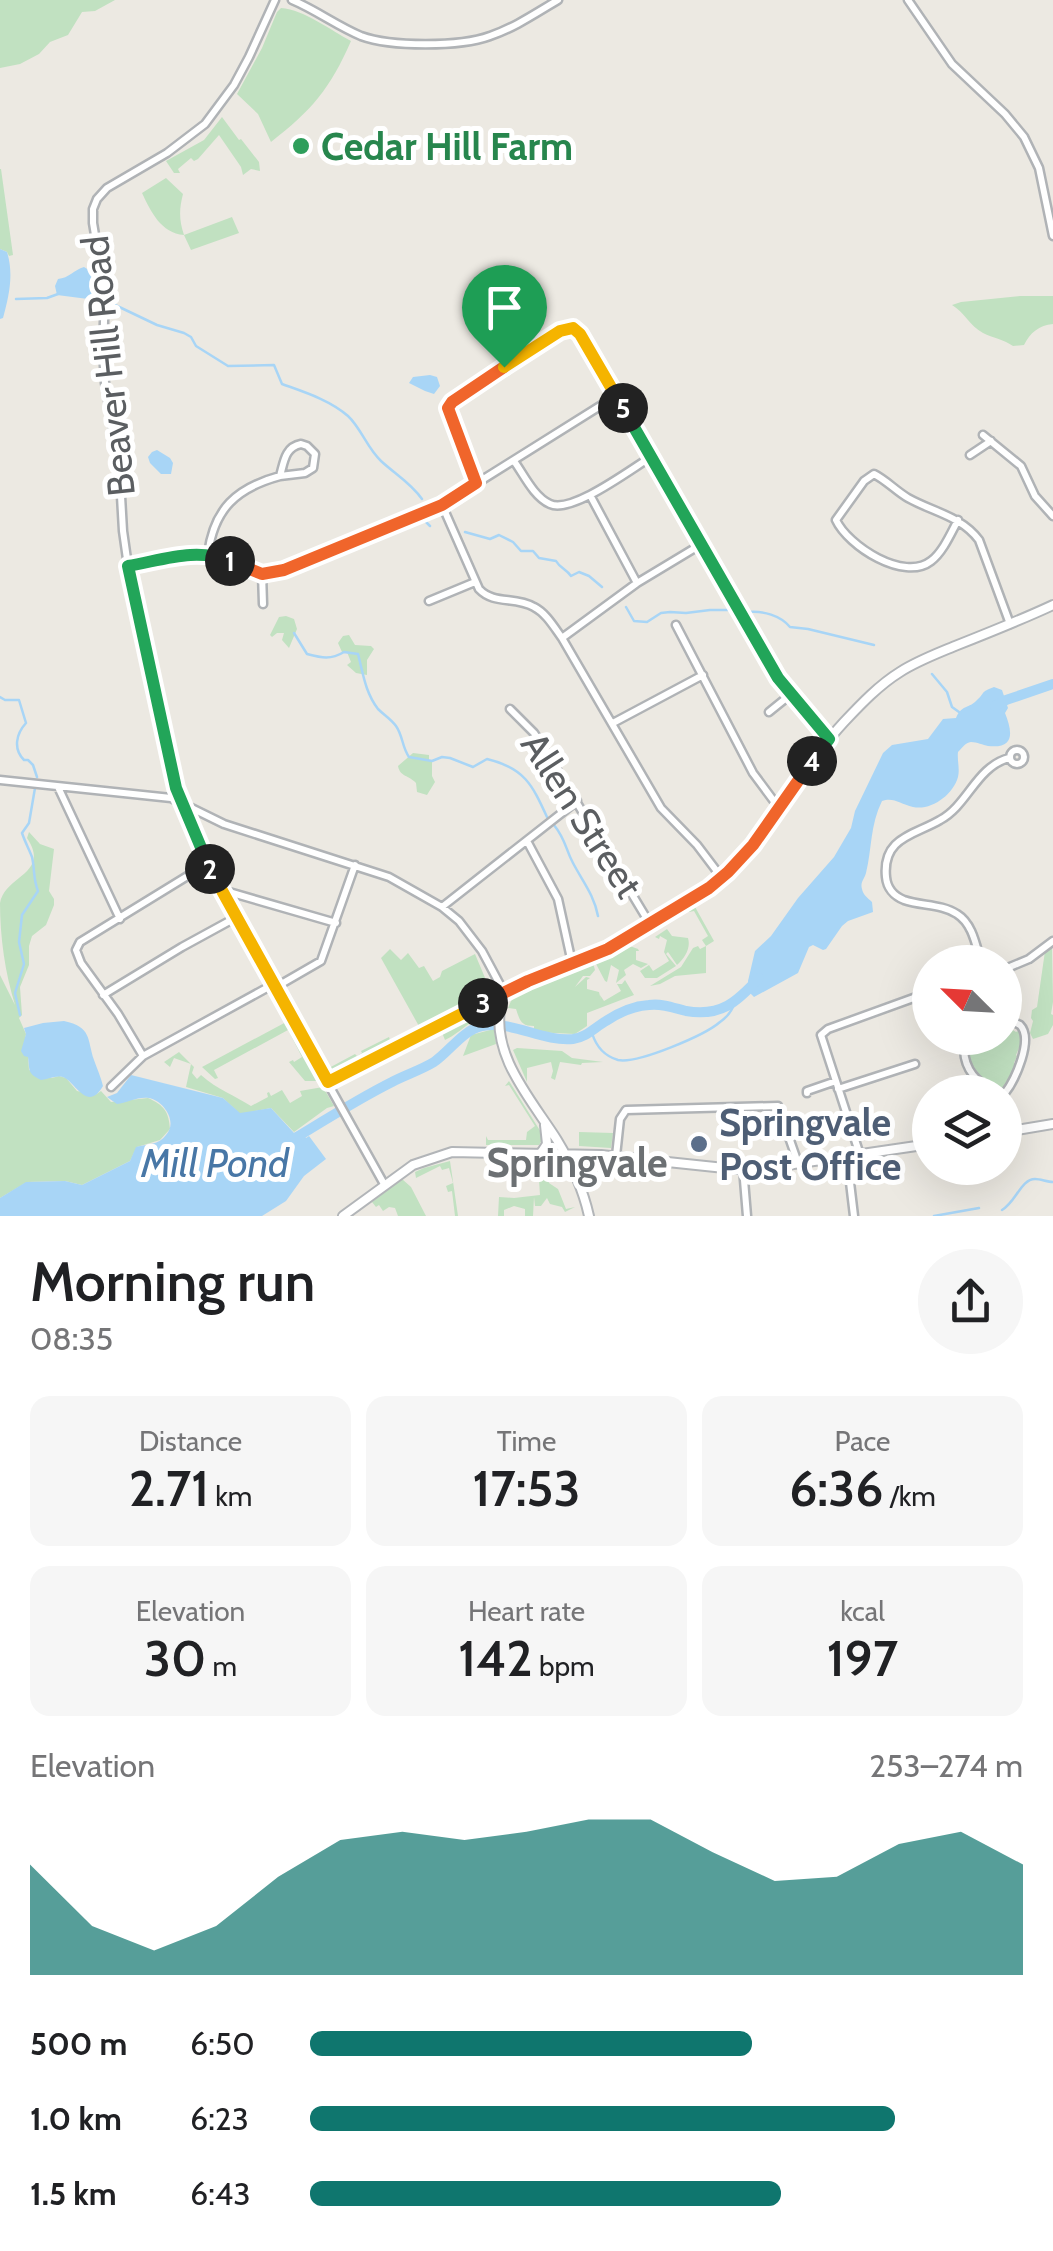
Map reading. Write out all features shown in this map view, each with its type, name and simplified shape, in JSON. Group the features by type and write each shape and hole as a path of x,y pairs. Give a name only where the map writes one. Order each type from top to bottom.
{"main road":[{"path":"590,1216 564,1153 517,1080 502,1042 505,994 608,949 722,878 753,845 829,739 872,694 903,670 1053,605"},
{"path":"541,1153 548,1138 544,1121"},
{"path":"1022,1129 1053,1124"},
{"path":"343,1216 414,1164 444,1153 564,1153 743,1168 912,1147"},
{"path":"578,1182 585,1160 600,1155"}],"street":[{"name":"Beaver Hill Road","path":"275,0 234,85 206,124 167,153 107,188 97,199 93,223 104,276 105,383 119,461 128,566 182,804 220,890 384,1184"},
{"path":"292,0 364,37 408,44 482,39 558,0"},
{"path":"908,0 952,64 1024,137 1038,168 1053,236"},
{"path":"476,483 448,408 560,331 573,328 580,334 778,678 829,739"},
{"path":"128,566 208,554 262,574 297,566 442,505 616,396"},
{"path":"984,436 1021,466 1034,496 1053,516"},
{"path":"970,455 991,442"},
{"path":"208,554 213,525 225,508 242,492 265,480 310,471 316,459 312,450 301,444 291,447 280,476"},
{"path":"514,461 538,494 549,504 562,506 590,495 651,458"},
{"path":"958,520 932,560 910,567 869,553 837,522 872,474 878,474 911,500 958,520 979,540 1010,624"},
{"path":"590,495 638,584"},
{"path":"442,505 482,593 538,610 562,638 661,808 722,878"},
{"path":"562,638 700,545"},
{"path":"262,574 263,604"},
{"path":"429,601 475,582"},
{"path":"676,625 753,773 779,808"},
{"path":"612,723 702,676"},
{"path":"769,712 790,695"},
{"name":"Allen Street","path":"510,709 534,733 650,924"},
{"path":"975,945 969,927 959,915 894,895 886,866 894,845 912,832 946,818 991,766 1008,758"},
{"path":"0,780 165,797 224,824 401,883 462,924 476,940 505,994 328,1082"},
{"path":"58,787 120,918"},
{"path":"442,907 577,802"},
{"path":"526,841 558,899 572,964"},
{"path":"144,1056 81,964 76,950 80,942 207,864"},
{"path":"111,1087 144,1056 321,961 355,865"},
{"path":"220,890 336,924"},
{"path":"103,994 235,918"},
{"path":"1022,962 1053,940"},
{"path":"860,1155 822,1035 825,1030 912,999"},
{"path":"808,1093 915,1064"},
{"path":"616,1156 624,1112 778,1106 798,1163"},
{"path":"847,1157 854,1216"},
{"path":"743,1168 747,1216"}],"green space":[{"path":"0,0 115,0 95,11 82,12 68,35 50,42 39,54 0,68"},
{"path":"281,8 308,16 351,41 318,98 271,142 258,114 237,94"},
{"path":"222,117 259,162 260,171 251,169 243,175 219,135 198,159 191,158 178,169 180,173 174,173 166,161 204,140"},
{"path":"0,169 13,255 9,256 0,249"},
{"path":"166,178 183,194 180,214 184,235 163,226 142,193"},
{"path":"232,217 239,233 191,250 184,235"},
{"path":"1053,296 1053,324 1036,330 1024,345 1013,346 983,333 952,305 961,302"},
{"path":"279,617 294,619 297,629 289,648 282,640 284,633 270,635"},
{"path":"349,635 355,645 374,649 367,660 367,675 356,673 347,665 351,662 347,652 342,652 338,643"},
{"path":"413,753 429,755 432,761 435,782 427,795 417,792 416,783 399,770 398,766"},
{"path":"29,832 40,844 54,849 49,891 54,905 46,925 32,936 29,965 20,987 19,1018 26,1034 29,1070 66,1078 77,1091 95,1095 101,1091 111,1102 148,1098 165,1110 170,1129 160,1140 137,1147 130,1161 82,1185 65,1181 27,1182 0,1198 0,975 15,1005 4,955 0,903 34,859 27,838"},
{"path":"694,905 714,941 706,946 702,940 708,936 694,911 687,909"},
{"path":"667,929 672,936 688,938 687,953 677,965 668,952 676,966 657,978 645,978 640,971 649,965 653,971 669,961 664,952 667,940 655,937"},
{"path":"627,945 638,949 636,960 648,964 641,968 633,964 616,983 619,970 611,965 605,981 595,962"},
{"path":"1052,945 1053,1025 1048,1034 1033,1039 1032,1010 1037,1007 1045,951"},
{"path":"706,946 706,973 675,976 650,986 681,967 693,948"},
{"path":"390,949 401,960 408,953 419,968 424,966 433,981 442,971 475,954 491,992 420,1028 381,958"},
{"path":"593,963 595,970 590,976 583,976 575,987 590,978 587,989 599,992 604,1001 621,991 617,984 625,980 634,995 587,1013 587,1026 575,1034 534,1032 534,1026 522,1022 516,1009 508,1008 519,993"},
{"path":"486,1008 493,1016 473,1022 445,1040 441,1030"},
{"path":"288,1021 318,1081 305,1081 289,1062 302,1057 288,1030 214,1070 218,1078 202,1067"},
{"path":"494,1029 496,1044 463,1056 471,1035"},
{"path":"389,1037 391,1043 330,1074 327,1069 357,1056"},
{"path":"513,1050 562,1051 572,1058 603,1062 560,1062 555,1080 551,1078 551,1062 527,1068 527,1082"},
{"path":"179,1052 191,1064 174,1058 170,1067 164,1062"},
{"path":"968,1055 1017,1055 1014,1063 1019,1065 1012,1075 980,1075 973,1066 969,1067"},
{"path":"191,1064 197,1079 201,1075 251,1106 268,1097 269,1092 271,1096 282,1090 290,1103 302,1096 300,1091 323,1087 334,1106 294,1132 271,1108 240,1114 223,1098 186,1087"},
{"path":"509,1081 544,1137 539,1145 486,1145 486,1136 488,1140 526,1140 527,1132 535,1126 509,1085 505,1086"},
{"path":"579,1132 613,1133 611,1148 579,1146"},
{"path":"505,1160 541,1161 549,1183 558,1189 566,1209 575,1207 565,1212 547,1198 541,1206 535,1206 534,1197 533,1216 525,1216 525,1209 514,1206 504,1210 504,1216 498,1216 499,1197 540,1195 539,1180 511,1180 511,1169 505,1168"},
{"path":"450,1161 458,1216 452,1191 448,1192 446,1186 453,1183 449,1168 442,1170 440,1166 416,1178 415,1172"},
{"path":"402,1179 411,1187 426,1216 398,1216 395,1208 383,1211 372,1202"}],"water":[{"path":"0,249 7,252 10,277 0,319"},
{"path":"84,267 92,272 92,296 88,299 57,295 58,279"},
{"path":"413,377 437,377 440,386 434,394 409,383"},
{"path":"157,450 173,463 171,474 161,474 150,463 148,457"},
{"path":"994,687 1002,690 1008,708 1008,742 988,746 971,742 964,746 958,752 959,774 955,784 934,804 920,808 894,800 882,801 862,885 873,912 848,921 826,949 809,947 798,973 754,997 748,981 755,951 834,857 851,828 883,753 892,745 928,739 943,719 956,718"},
{"path":"64,1021 84,1030 89,1040 103,1086 92,1097 82,1094 62,1077 37,1078 21,1051 24,1028"},
{"name":"Mill Pond","path":"131,1075 223,1098 240,1113 271,1108 294,1133 300,1130 306,1138 309,1136 326,1159 304,1176 286,1201 262,1216 0,1216 0,1198 26,1182 65,1181 82,1185 130,1161 136,1147 163,1138 171,1124 160,1103 145,1098 117,1104 107,1097 117,1093"}],"waterway":[{"path":"16,299 58,294"},
{"path":"113,304 184,333 196,346 228,366 274,365 282,384 325,401 348,416 376,456 422,499"},
{"path":"424,520 430,526"},
{"path":"465,532 490,539 499,535 521,551 533,551 539,558 556,561 571,576 579,572 602,587"},
{"path":"626,607 634,621 647,622 661,613 732,610"},
{"path":"749,612 771,615 790,627 874,645"},
{"path":"294,633 307,654 326,658 344,652 358,654 370,696 396,726 409,757 432,761 450,758 473,767 487,759 510,767 525,779 547,817"},
{"path":"932,674 959,712"},
{"path":"995,706 1053,684"},
{"path":"0,697 19,700 26,723 18,737 18,751 33,765 37,777"},
{"path":"20,1015 15,993 24,964 19,942 22,915 38,891 32,857 22,833 29,823 35,788"},
{"path":"554,825 598,916"},
{"path":"292,1140 367,1095 434,1062 475,1028 505,1026 573,1039 638,1007 719,1010 759,978"},
{"path":"637,1003 641,1007"},
{"path":"592,1033 601,1050 613,1058 640,1058 712,1028 734,1004"},
{"path":"1002,1210 1030,1180 1053,1182"},
{"path":"934,1216 979,1208"}],"place":[{"name":"Cedar Hill Farm","path":"301,146"},
{"name":"Springvale Post Office","path":"699,1144"}],"district":[{"name":"Springvale","path":"577,1162"}],"route":[{"path":"565,328 579,332 778,678 829,739 753,845 709,888 608,949 514,988 328,1082 220,890 182,804 128,566 208,554 262,574 274,573 442,505 476,483 448,412 449,405 504,367 565,328"}]}
